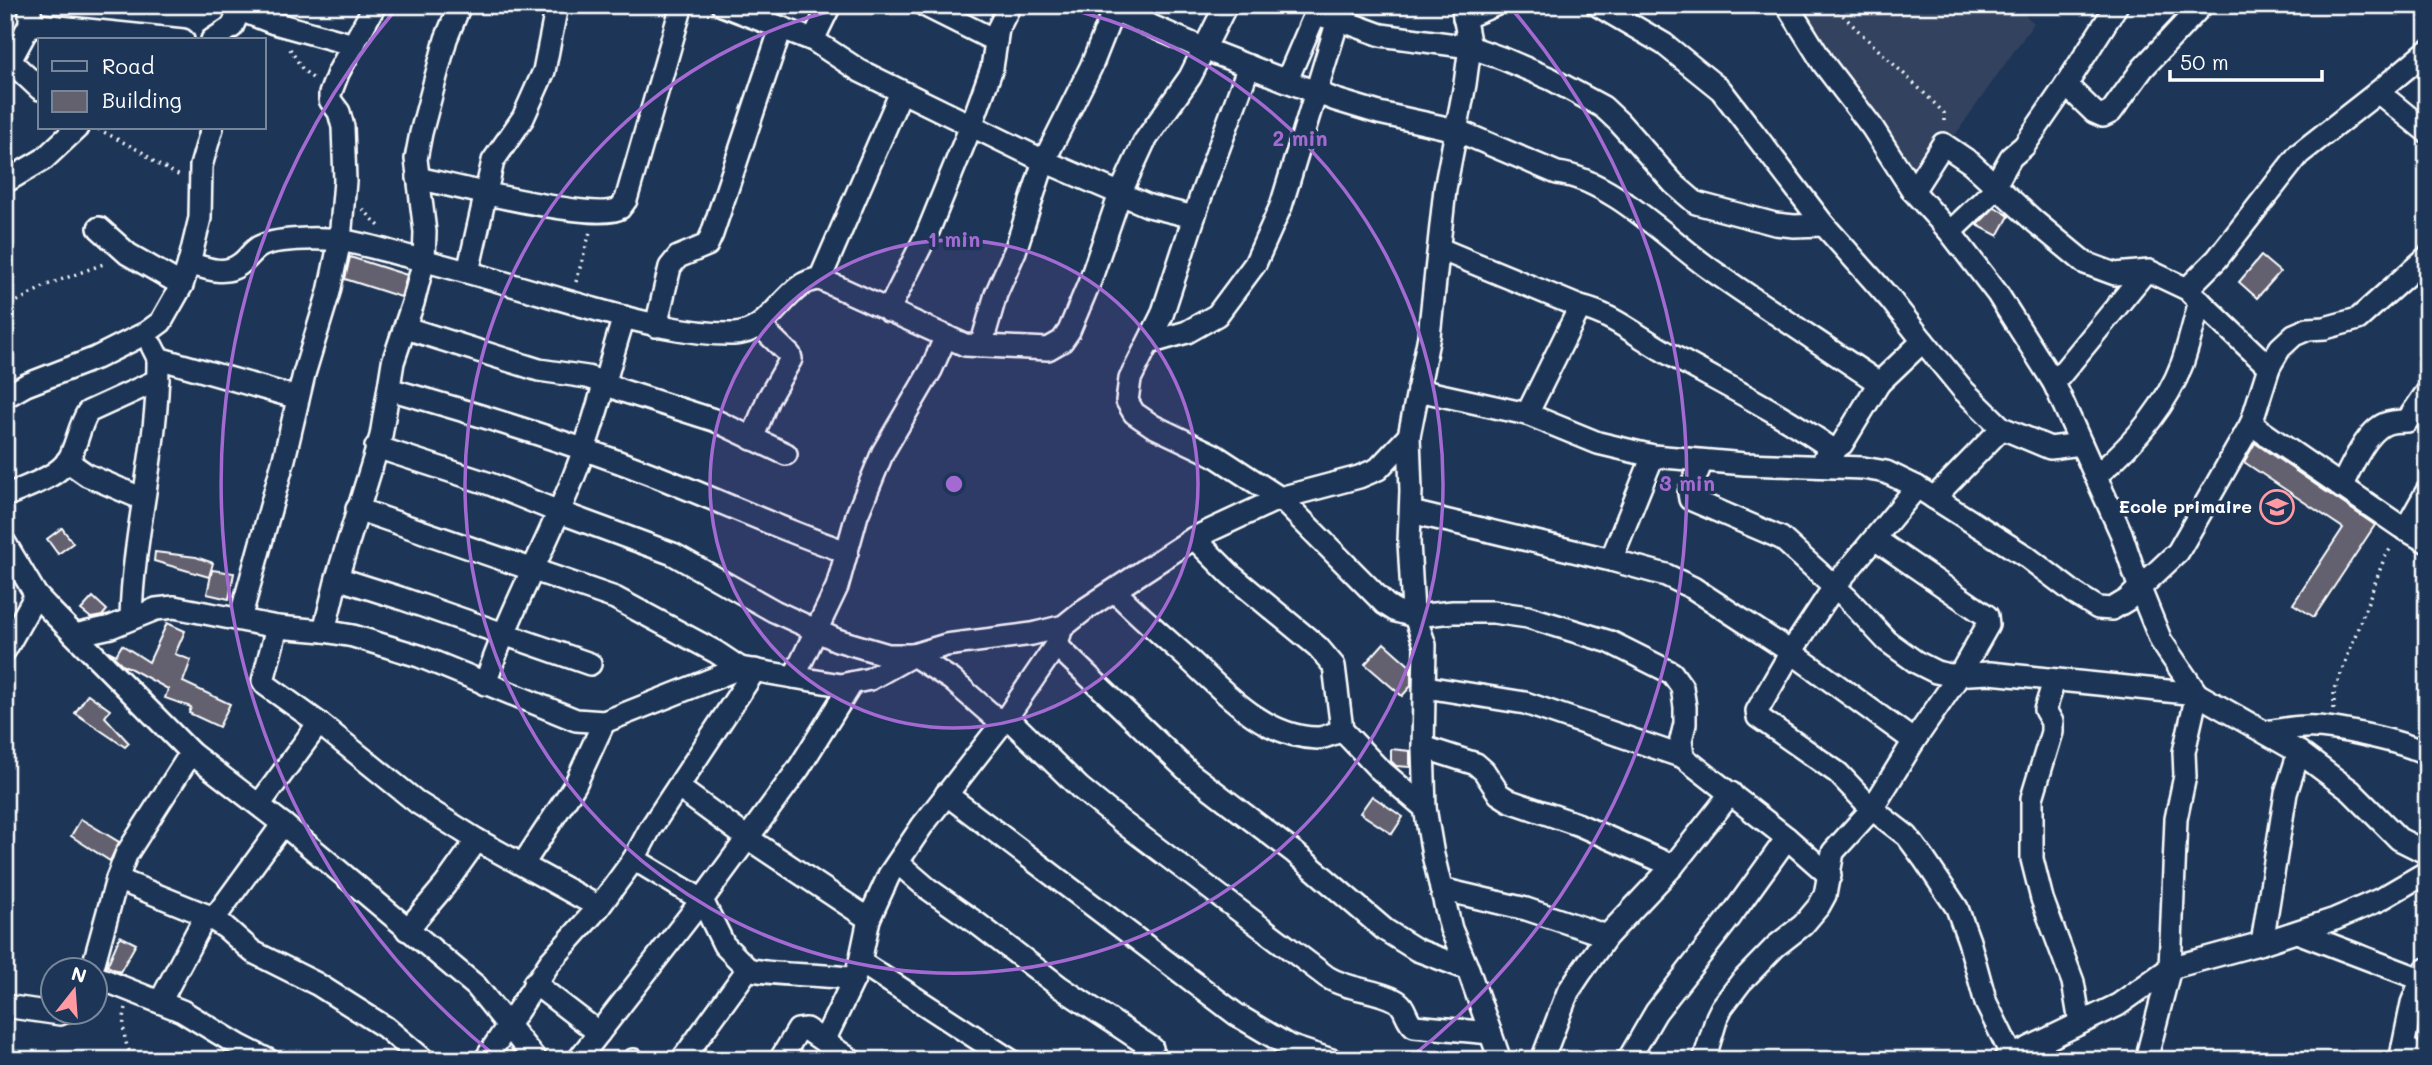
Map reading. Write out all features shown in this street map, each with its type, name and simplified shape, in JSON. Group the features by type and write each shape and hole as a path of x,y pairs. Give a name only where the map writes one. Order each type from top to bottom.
{"street":[{"path":"240,619 329,292 340,240 345,181 343,127 339,112 330,100 330,94 338,73 375,5"},
{"path":"324,631 357,509 381,436 393,362 424,260 425,232 416,159 446,39 460,5"},
{"path":"468,272 493,161 523,118 544,71 557,5"},
{"path":"418,178 583,211 611,211 620,208 626,200 682,5"},
{"path":"722,5 813,40 860,71 1044,161 1149,206 1195,217"},
{"path":"813,40 830,5"},
{"path":"924,5 996,41"},
{"path":"888,311 927,234 971,126 992,68 998,29 1010,5"},
{"path":"189,262 222,271 239,266 259,247 272,242 340,240 424,260 656,326 731,335 744,334 760,326 801,286 811,279 820,279 965,345 1048,349 1062,341 1069,331 1090,281 1120,194 1143,142 1177,97 1226,5"},
{"path":"1495,5 1463,12 1470,47 1445,189 1429,336 1409,436 1413,611 1425,645 1425,808 1451,929 1500,1060"},
{"path":"1597,5 1664,44 1721,90 1824,225 1890,299 1964,391 2002,428 2050,448 2081,444"},
{"path":"1787,5 1913,191 1950,232 1997,293 2054,383 2097,475 2161,641 2197,694 2184,751 2185,776 2176,819 2170,968 2146,1060"},
{"path":"1950,232 1996,185 2001,171 2011,157 2024,146 2117,5"},
{"path":"2066,85 2094,112 2104,116 2111,112 2143,68 2202,5"},
{"path":"215,38 232,27 241,8 274,23 355,45"},
{"path":"981,346 996,294 1015,251 1044,161 1120,8 1204,49 1360,108 1456,130 1558,173 1579,178 1633,209 1707,267 1879,383"},
{"path":"1287,80 1317,10 1381,35 1470,47 1551,79 1604,107 1674,184 1696,203 1775,224 1824,225"},
{"path":"38,88 8,65 30,15 171,38"},
{"path":"1149,343 1187,332 1217,315 1255,264 1274,224 1338,20"},
{"path":"656,326 670,267 678,257 706,245 712,234 781,28"},
{"path":"2097,475 2125,450 2174,383 2183,363 2194,295 2217,258 2300,155 2427,51"},
{"path":"1250,65 1162,315 1130,379 1127,401 1134,413 1153,426 1214,455 1280,498 1385,604 1396,611 1415,616 1493,612 1528,617 1611,642 1672,673 1682,687 1685,715 1681,740 1683,757"},
{"path":"820,279 901,92"},
{"path":"2378,92 2427,132"},
{"path":"5,182 44,159 75,130"},
{"path":"5,397 26,385 96,358 161,322 182,285 189,262 200,218 201,166 211,130"},
{"path":"1913,191 1942,144 1971,163 2033,220 2085,262 2115,274 2152,272 2194,295 2269,367"},
{"path":"99,228 128,254 182,285"},
{"path":"1440,249 1580,307 1601,313 1669,354 1765,405 1835,451"},
{"path":"1418,390 1527,414 1598,443 1653,456 1702,461 1863,468 1886,472 1926,493 2026,557 2098,608 2112,608 2140,589 2178,552 2250,424 2269,367 2280,348 2294,335 2308,328 2325,328 2358,318 2427,257"},
{"path":"2054,383 2145,272"},
{"path":"1527,414 1580,307"},
{"path":"485,684 502,635 517,608 584,450 624,317"},
{"path":"752,439 768,399 791,359 760,326"},
{"path":"405,328 539,370 603,382 714,420 786,454"},
{"path":"131,618 132,585 143,499 155,434 158,380 158,358 146,332"},
{"path":"794,677 837,587 857,515 883,452 931,370 946,337"},
{"path":"1811,465 1842,444 1879,383 1923,341"},
{"path":"158,358 298,398"},
{"path":"5,496 57,472 68,461 88,412 107,401 158,380"},
{"path":"388,389 584,450 643,471 808,540 847,552"},
{"path":"2341,487 2357,455 2377,429 2384,424 2407,421 2427,392"},
{"path":"2250,424 2405,530 2427,542"},
{"path":"2002,428 1875,540 1834,587 1791,652 1758,711 1758,717 1838,772 1872,809 1907,836 1957,908 1986,1003 2011,1058 2118,1005 2170,968 2297,932 2379,900 2427,872"},
{"path":"824,1041 857,970 869,919 888,875 1004,720 1060,635 1084,610 1194,538 1280,498 1359,477 1378,469 1409,436"},
{"path":"376,447 490,484 673,554 774,611 852,645 888,655 913,655 952,680 1004,720 1122,822 1327,977 1338,984 1397,1000 1414,1026 1491,1032"},
{"path":"1611,561 1653,456"},
{"path":"68,461 87,475 143,499"},
{"path":"1702,461 1689,493 1690,499 1782,538 1847,598 1887,641 1916,662 1936,672 1990,673 2197,694 2299,752 2351,791 2399,839 2427,853"},
{"path":"2405,530 2427,491"},
{"path":"357,509 615,598 747,669 841,685 870,679 913,655 946,645 1032,634 1060,635 1190,774 1295,853 1385,930 1418,950 1468,969"},
{"path":"1410,512 1666,575 1693,588 1791,652 1914,741"},
{"path":"1194,538 1231,575 1318,647 1334,666 1342,730 1378,768 1425,808"},
{"path":"1704,1060 1722,1007 1741,982 1776,946 1803,925 1819,906 1830,876 1833,852 1872,809 1960,674 1987,625 1987,616 1875,540"},
{"path":"5,543 36,595 191,753 283,824 476,986 536,1060"},
{"path":"337,578 590,664"},
{"path":"1115,591 1211,681 1261,720 1294,734 1318,738 1342,730"},
{"path":"5,650 36,595"},
{"path":"75,635 111,627 156,609 174,607 277,627 324,631 353,636 419,656 576,720 604,722 747,669"},
{"path":"277,627 263,681 418,803 477,840 598,907"},
{"path":"485,1060 550,962 598,907 634,859 650,829 679,788 747,669"},
{"path":"2054,681 2045,710 2052,722 2052,733 2032,798 2032,859 2042,899 2065,954 2080,1023"},
{"path":"578,1060 702,900 799,768 852,683"},
{"path":"1426,687 1525,702 1683,757 1787,838 1830,876"},
{"path":"523,864 575,785 604,722"},
{"path":"259,805 319,723"},
{"path":"2267,732 2306,726 2332,728 2413,747 2427,754"},
{"path":"1423,747 1476,764 1485,771 1499,794 1510,801 1577,824 1673,866"},
{"path":"2262,943 2286,793 2299,752"},
{"path":"96,956 126,855 191,753"},
{"path":"679,788 746,837 869,919"},
{"path":"1542,1060 1568,992 1607,936 1673,866 1731,793"},
{"path":"946,794 1226,1007 1289,1046 1332,1060"},
{"path":"160,1003 210,917 283,824"},
{"path":"1628,1060 1662,1004 1723,927 1787,838"},
{"path":"407,930 444,886 477,840"},
{"path":"634,859 702,900 724,945 748,969 774,975 832,975 857,970 1010,1060"},
{"path":"898,863 1060,988 1152,1048"},
{"path":"117,879 210,917 253,952 317,984 385,1027 411,1055"},
{"path":"1441,889 1526,909 1607,936"},
{"path":"2297,932 2425,974 2412,1003 2402,1053 2427,1059"},
{"path":"682,1060 748,969"},
{"path":"108,981 182,1011 268,1060"},
{"path":"534,984 599,1033"},
{"path":"5,1006 38,1011"},
{"path":"780,1060 798,1030 806,1029 851,1060"}],"path":[{"path":"1833,5 1944,113 1942,144"},
{"path":"274,23 303,70 330,94"},
{"path":"99,130 142,152 199,187"},
{"path":"345,181 360,206 380,227"},
{"path":"570,302 591,229 611,211"},
{"path":"5,309 47,285 128,254"},
{"path":"2332,728 2334,692 2353,639 2384,559 2396,537 2405,530"},
{"path":"131,990 123,1018 127,1046 134,1060"}],"shaded area":[{"path":"1783,5 2031,5 2024,14 2034,23 1913,195"}],"building":[{"path":"1995,207 2009,216 1998,236 1977,225"},
{"path":"2261,256 2280,272 2257,298 2239,282"},
{"path":"350,257 407,275 401,297 345,279"},
{"path":"2255,443 2375,525 2314,617 2293,604 2343,528 2244,462"},
{"path":"62,528 73,543 58,554 47,539"},
{"path":"155,552 196,557 213,563 209,577 154,561"},
{"path":"212,570 234,573 229,599 207,594"},
{"path":"93,597 107,610 102,616 91,618 81,610"},
{"path":"167,623 185,631 175,654 191,660 183,682 230,704 219,727 189,713 191,707 165,698 168,689 125,667 108,651 116,655 122,645 149,662"},
{"path":"1384,643 1411,667 1411,686 1402,696 1365,664"},
{"path":"88,694 110,710 105,717 129,743 125,747 75,713"},
{"path":"1391,749 1410,751 1410,767 1396,766 1391,761"},
{"path":"1372,796 1403,817 1392,834 1360,813"},
{"path":"81,819 119,842 110,861 71,836"},
{"path":"120,936 136,944 120,972 108,966"}],"place":[{"name":"Ecole primaire","path":"2277,507"}]}
